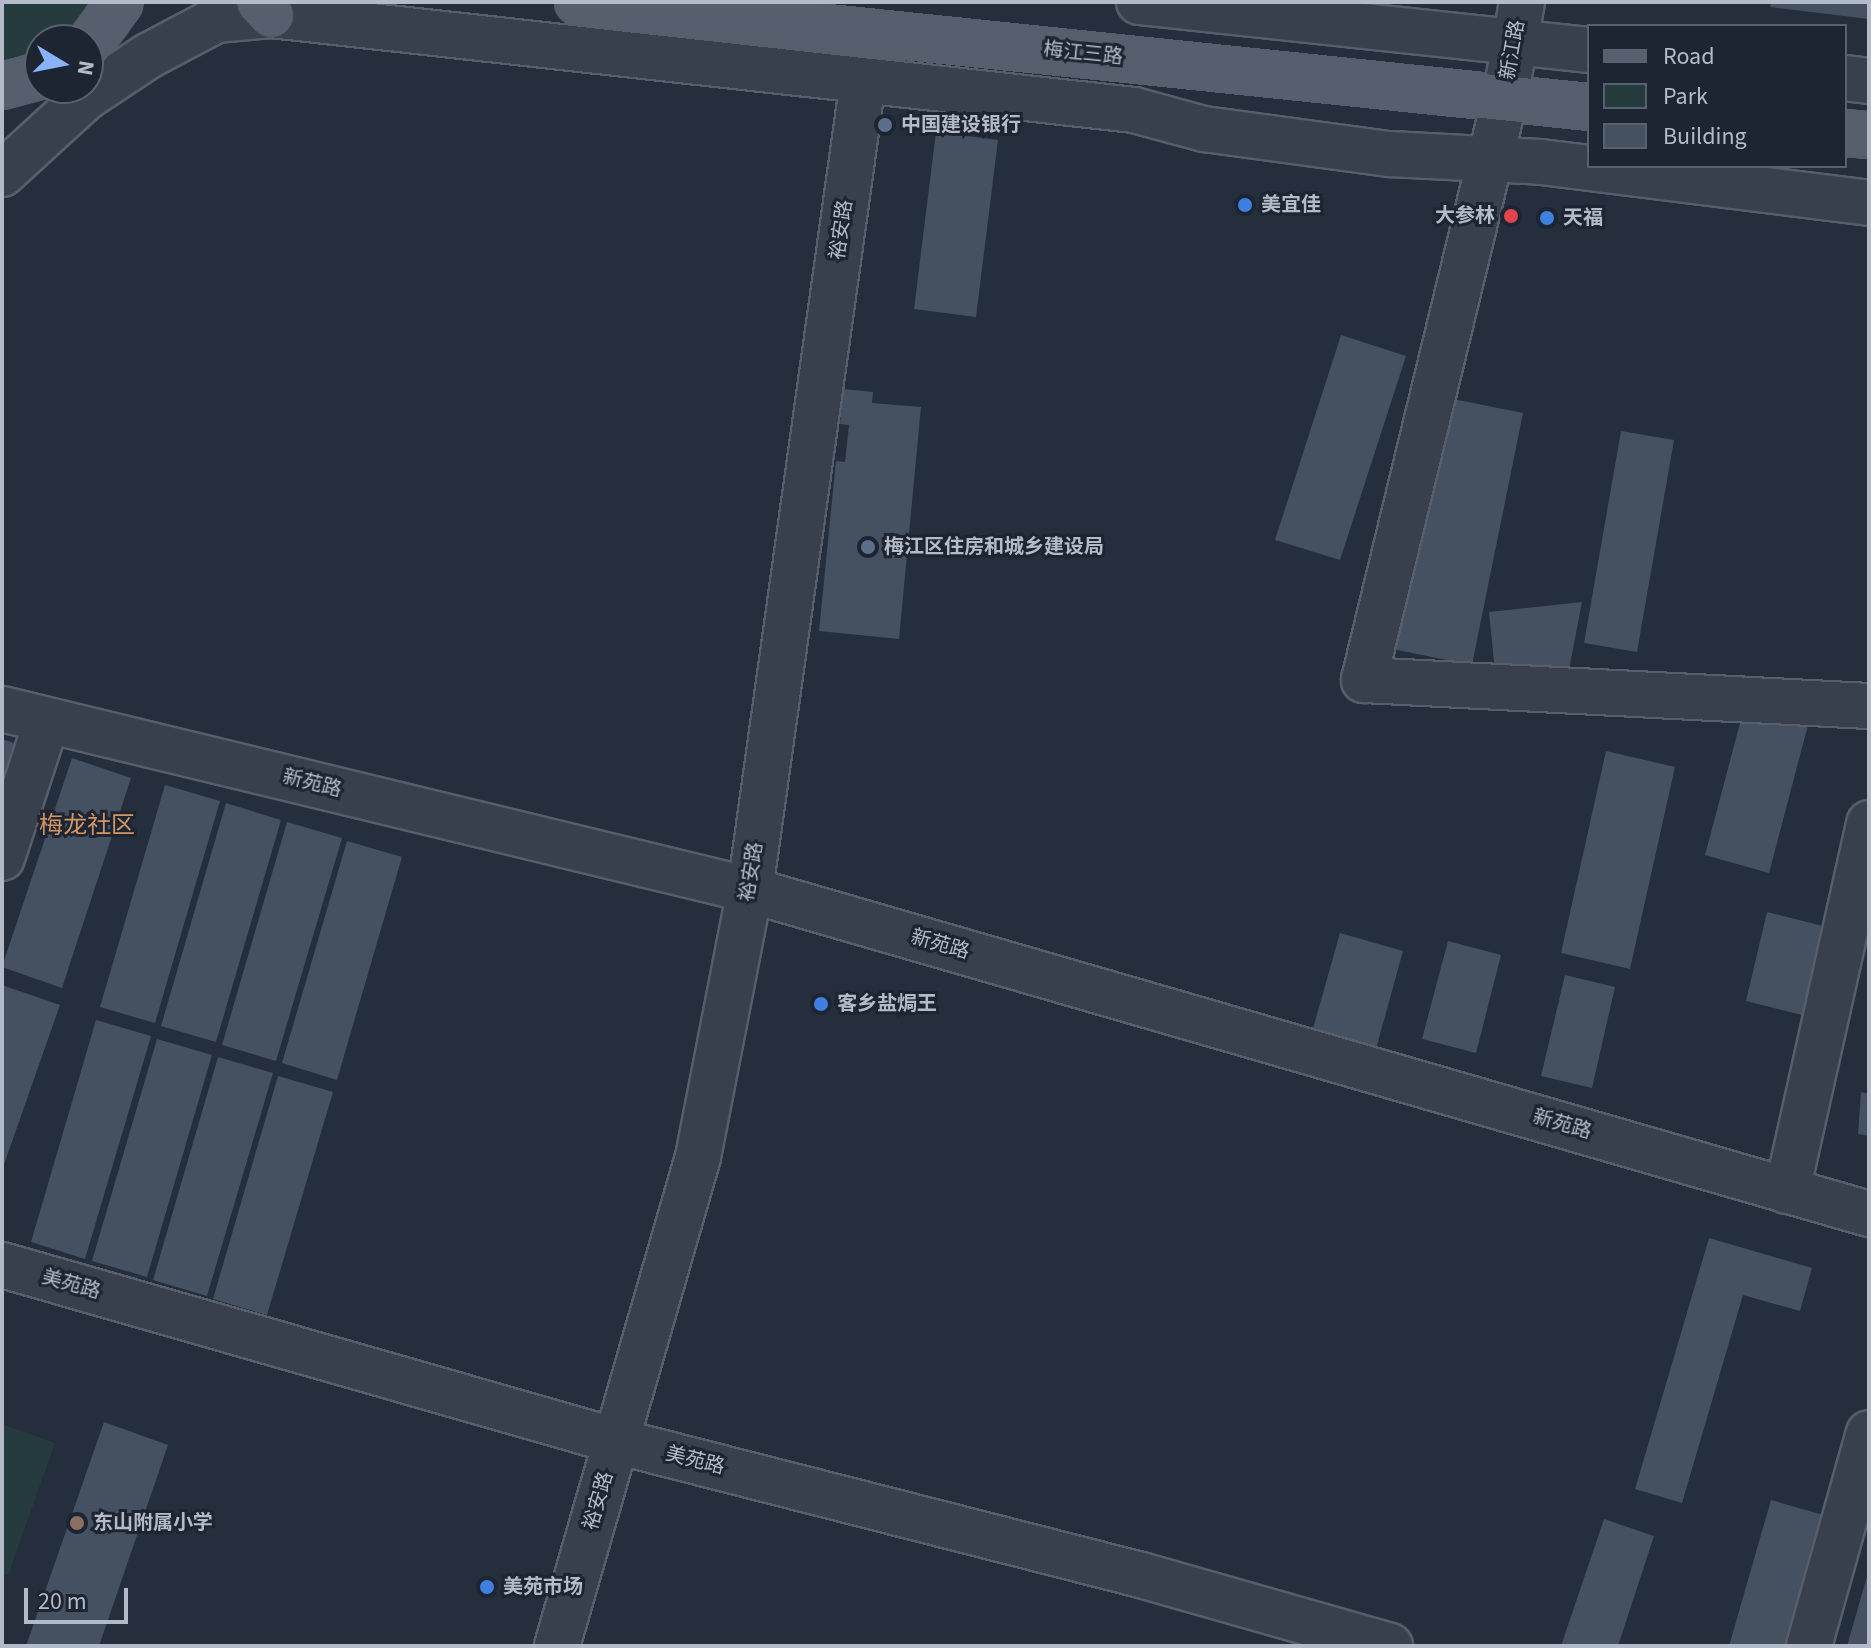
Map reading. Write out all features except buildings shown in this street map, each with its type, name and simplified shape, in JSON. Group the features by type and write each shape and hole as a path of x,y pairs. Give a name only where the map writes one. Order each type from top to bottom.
{"main road":[{"path":"105,24 150,2"},
{"name":"梅江三路","path":"578,2 1587,107"},
{"path":"1847,133 1869,135"}],"street":[{"path":"1139,2 1587,50"},
{"name":"新江路","path":"1522,2 1505,98 1364,680 1869,706"},
{"path":"2,174 85,98 148,56 216,20 265,8 863,81 1134,110 1204,129 1390,154 1541,162 1587,168"},
{"path":"1847,78 1869,81"},
{"name":"裕安路","path":"557,1646 698,1157 750,890 863,81"},
{"path":"1589,168 1869,203"},
{"name":"新苑路","path":"2,709 750,890 1869,1214"},
{"path":"2,858 47,720"},
{"path":"1787,1191 1869,823"},
{"name":"美苑路","path":"2,1265 616,1441 1141,1575 1390,1646"},
{"path":"1809,1646 1869,1433"}],"green space":[{"path":"2,2 110,2 97,24 24,24 24,88 2,93"},
{"path":"2,1424 55,1443 8,1575 2,1573"}],"place":[{"name":"中国建设银行","path":"885,125"},
{"name":"美宜佳","path":"1245,205"},
{"name":"大参林","path":"1511,216"},
{"name":"天福","path":"1547,218"},
{"name":"梅江区住房和城乡建设局","path":"868,547"},
{"name":"客乡盐焗王","path":"821,1004"},
{"name":"东山附属小学","path":"77,1523"},
{"name":"美苑市场","path":"487,1587"}],"district":[{"name":"梅龙社区","path":"87,826"}]}
